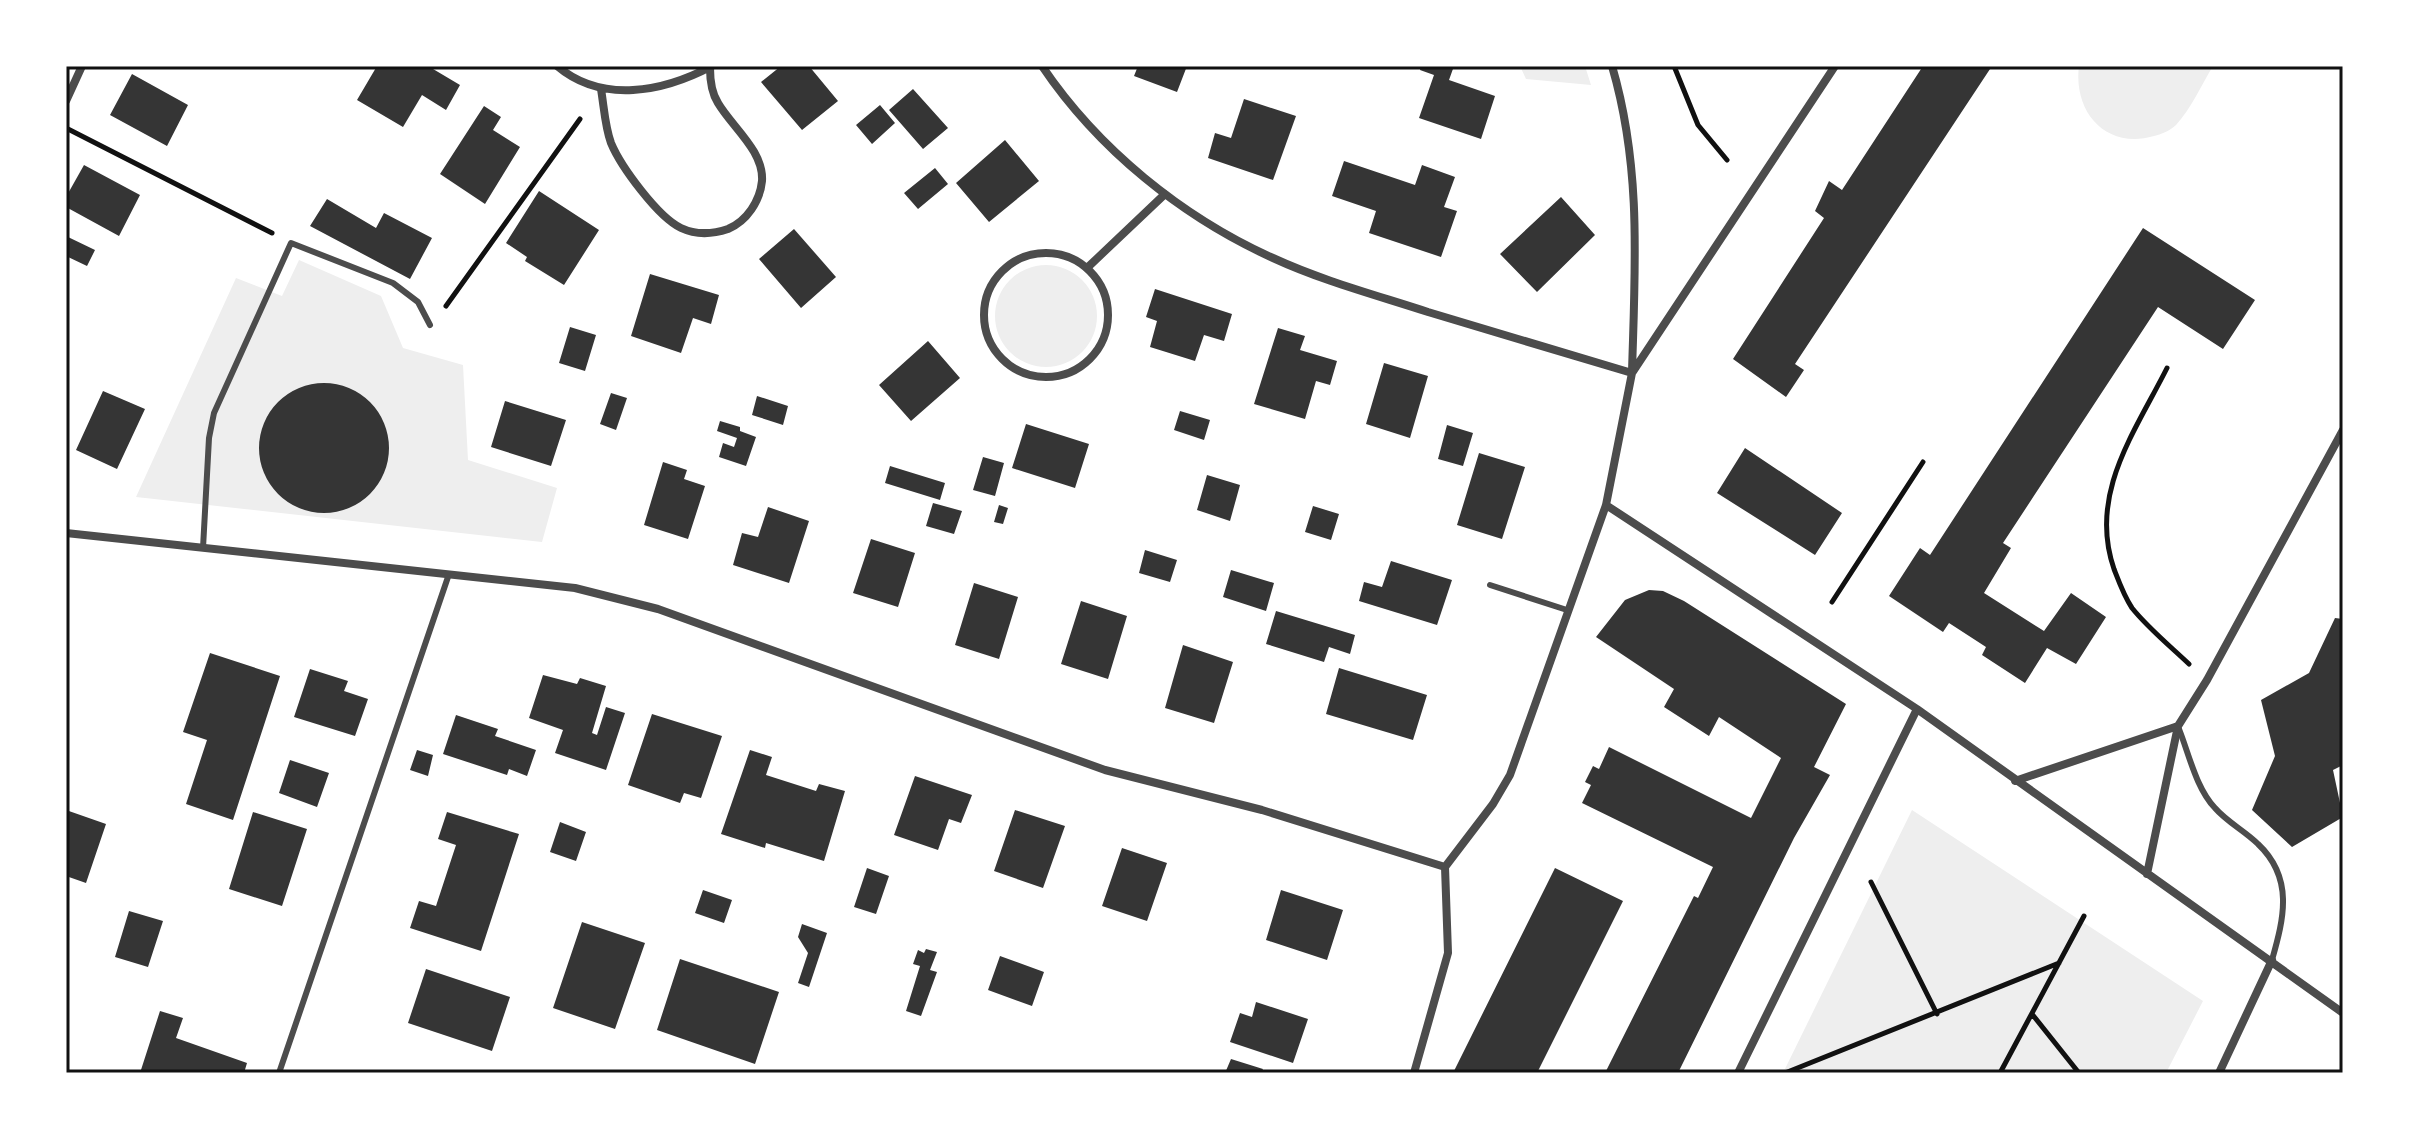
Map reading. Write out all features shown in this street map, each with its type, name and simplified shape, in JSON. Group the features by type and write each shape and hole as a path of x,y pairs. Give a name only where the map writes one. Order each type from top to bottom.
{"street":[{"path":"66,101 82,66"},
{"path":"557,66 572,79 601,89 624,91 667,85 711,67 711,87 717,102 759,160 762,179 759,198 749,214 734,226 716,233 698,233 680,228 665,216 622,164 607,132 601,89"},
{"path":"1042,66 1084,120 1129,164 1165,194 1245,244 1326,279 1632,373"},
{"path":"1414,1073 1448,953 1445,867 1493,804 1510,775 1606,505 1632,373 1635,271 1633,163 1623,102 1612,66"},
{"path":"1632,373 1835,66"},
{"path":"1087,268 1165,194"},
{"path":"1045,253 1067,257 1087,268 1101,286 1108,308 1106,331 1097,352 1080,368 1059,376 1037,377 1015,369 997,355 987,334 984,311 990,289 1003,271 1022,258 1045,253"},
{"path":"2147,874 2178,726 2207,680 2343,430"},
{"path":"1606,505 1917,709 2343,1013"},
{"path":"66,533 575,588 658,609 1105,770 1262,810 1445,867"},
{"path":"1738,1073 1917,709"},
{"path":"2015,781 2178,726"},
{"path":"2219,1073 2272,960"}],"lane":[{"path":"203,548 209,438 214,413 291,243 393,283 418,302 430,325"},
{"path":"279,1073 449,574"},
{"path":"1490,585 1567,610"},
{"path":"2178,726 2200,784 2214,808 2261,846 2276,870 2285,893 2282,926 2272,960"}],"path":[{"path":"1674,66 1698,125 1727,160"},
{"path":"430,325 601,89"},
{"path":"66,128 291,243"},
{"path":"2167,368 2115,471 2106,501 2105,530 2110,557 2132,607 2207,680"},
{"path":"1832,602 1923,462"},
{"path":"1871,882 1937,1014"},
{"path":"2000,1073 2084,916"},
{"path":"1785,1073 2059,963"},
{"path":"2032,1014 2079,1073"}],"shaded area":[{"path":"1520,66 1585,66 1591,85 1526,79"},
{"path":"2079,66 2213,66 2176,125 2160,134 2137,139 2121,137 2096,124 2081,98"},
{"path":"299,260 381,296 403,348 463,365 468,460 557,488 542,542 136,497 236,278 282,296"},
{"path":"1046,265 1065,269 1082,280 1093,297 1097,316 1093,335 1082,352 1065,363 1046,367 1027,363 1010,352 999,335 995,316 999,297 1010,280 1027,269"},
{"path":"1912,810 2203,1001 2166,1073 1783,1073"}],"building":[{"path":"377,66 428,66 460,85 446,110 422,95 403,127 357,100"},
{"path":"781,66 809,66 838,101 802,130 761,82"},
{"path":"1138,66 1187,66 1177,92 1134,76"},
{"path":"1421,66 1454,66 1449,80 1495,96 1481,139 1419,118 1434,75 1420,70"},
{"path":"1923,66 1992,66 1795,364 1804,370 1786,397 1733,359 1824,218 1815,211 1829,181 1842,190"},
{"path":"132,74 188,105 167,146 110,115"},
{"path":"913,89 948,128 923,149 889,110"},
{"path":"1244,99 1296,116 1273,180 1208,158 1215,133 1231,138"},
{"path":"880,105 895,123 872,144 856,125"},
{"path":"484,106 501,117 493,130 520,147 485,204 440,174"},
{"path":"1005,140 1039,181 989,222 956,183"},
{"path":"1344,161 1415,185 1422,165 1455,177 1444,207 1457,211 1441,257 1369,233 1376,211 1332,196"},
{"path":"84,165 140,195 119,236 66,207 66,197"},
{"path":"935,168 948,184 918,209 904,193"},
{"path":"539,191 599,230 564,285 525,261 527,257 506,243"},
{"path":"1561,197 1595,235 1537,292 1500,254"},
{"path":"327,199 376,228 384,213 432,238 410,279 310,226"},
{"path":"2143,228 2255,300 2223,349 2158,307 2003,543 2011,548 1984,593 2044,631 2071,593 2106,617 2076,664 2047,648 2025,683 1982,655 1986,647 1949,623 1943,632 1889,596 1920,548 1930,555"},
{"path":"794,229 836,277 801,308 759,259"},
{"path":"68,237 95,250 87,266 66,256"},
{"path":"650,274 719,295 711,324 693,318 681,353 631,336"},
{"path":"1155,289 1232,314 1224,341 1204,335 1195,361 1150,347 1157,321 1146,317"},
{"path":"570,327 596,335 585,371 559,363"},
{"path":"1278,328 1305,336 1300,350 1337,361 1330,385 1316,381 1305,419 1254,404"},
{"path":"928,341 960,378 911,421 879,385"},
{"path":"1384,363 1428,376 1410,438 1366,424"},
{"path":"324,383 349,388 370,402 384,423 389,448 384,473 370,494 349,508 324,513 299,508 278,494 264,473 259,448 264,423 278,402 299,388"},
{"path":"103,391 145,409 117,469 76,450"},
{"path":"611,393 627,398 616,430 600,424"},
{"path":"757,396 788,406 783,425 752,415"},
{"path":"505,401 566,420 551,466 491,447"},
{"path":"1180,411 1210,420 1204,440 1174,430"},
{"path":"720,421 740,427 740,431 756,437 746,466 719,457 723,443 734,447 737,438 717,431"},
{"path":"1026,424 1089,444 1075,488 1012,468"},
{"path":"1447,425 1473,433 1463,466 1438,459"},
{"path":"1745,448 1842,513 1815,555 1717,493"},
{"path":"1479,453 1525,467 1502,539 1457,525"},
{"path":"983,457 1004,463 995,496 973,490"},
{"path":"663,462 687,470 684,479 705,486 688,539 644,525"},
{"path":"890,466 945,483 940,500 885,483"},
{"path":"1207,475 1240,485 1230,521 1197,510"},
{"path":"933,503 962,511 954,534 926,526"},
{"path":"999,505 1008,508 1003,524 994,522"},
{"path":"1313,506 1339,514 1331,540 1305,532"},
{"path":"768,507 809,521 789,583 733,565 742,533 758,537"},
{"path":"871,539 915,553 898,607 853,593"},
{"path":"1145,550 1177,560 1170,582 1139,573"},
{"path":"1391,561 1452,580 1437,625 1359,601 1364,582 1382,587"},
{"path":"1231,570 1274,583 1266,611 1223,597"},
{"path":"974,583 1018,597 999,659 955,645"},
{"path":"1649,590 1663,591 1684,601 1846,704 1814,767 1830,775 1794,838 1678,1073 1605,1073 1694,896 1698,898 1713,867 1582,803 1591,785 1585,782 1593,766 1599,769 1609,747 1751,818 1781,758 1719,717 1709,736 1664,707 1674,689 1596,637 1625,600"},
{"path":"1081,601 1127,616 1108,679 1061,664"},
{"path":"1276,611 1355,635 1350,654 1329,647 1324,662 1266,644"},
{"path":"2335,618 2343,619 2343,765 2333,770 2343,817 2292,847 2252,810 2275,756 2261,700 2309,673"},
{"path":"1183,645 1233,662 1214,723 1165,708"},
{"path":"210,653 280,676 233,820 186,804 207,740 183,732"},
{"path":"1339,668 1427,695 1413,740 1326,714"},
{"path":"310,669 348,681 344,691 368,699 355,736 294,717"},
{"path":"543,675 577,684 580,678 606,686 592,733 597,735 606,707 625,713 606,770 555,753 563,730 529,718"},
{"path":"652,714 722,736 701,798 684,793 680,803 628,785"},
{"path":"456,715 498,729 495,736 536,750 527,776 509,769 507,775 443,754"},
{"path":"417,750 433,755 428,776 410,770"},
{"path":"750,750 772,757 766,775 816,791 819,784 845,791 824,861 766,843 765,848 721,834"},
{"path":"290,760 329,773 317,807 279,793"},
{"path":"915,776 972,795 961,823 949,819 938,850 894,835"},
{"path":"66,810 106,824 86,883 66,876"},
{"path":"1015,810 1065,826 1043,888 994,871"},
{"path":"253,812 307,829 282,906 229,889"},
{"path":"447,812 519,834 481,951 410,928 419,901 436,906 456,845 438,839"},
{"path":"560,822 586,832 576,861 550,852"},
{"path":"1122,848 1167,863 1147,921 1102,906"},
{"path":"867,868 889,876 876,914 854,907"},
{"path":"1555,868 1623,901 1537,1073 1453,1073"},
{"path":"703,890 732,900 724,923 695,913"},
{"path":"1281,890 1343,910 1327,960 1266,940"},
{"path":"129,911 163,921 148,967 115,957"},
{"path":"582,922 645,943 615,1029 553,1008"},
{"path":"802,924 827,933 809,987 798,983 808,953 798,937"},
{"path":"926,949 937,952 930,970 937,972 921,1016 906,1011 920,966 913,964 918,950 924,953"},
{"path":"1000,956 1044,972 1032,1006 988,990"},
{"path":"680,959 779,992 755,1064 657,1030"},
{"path":"426,969 510,997 492,1051 408,1023"},
{"path":"1256,1002 1308,1019 1293,1063 1230,1042 1240,1013 1252,1017"},
{"path":"160,1011 183,1018 176,1038 247,1063 244,1073 140,1073"},
{"path":"1231,1059 1263,1069 1261,1073 1225,1073"}]}
